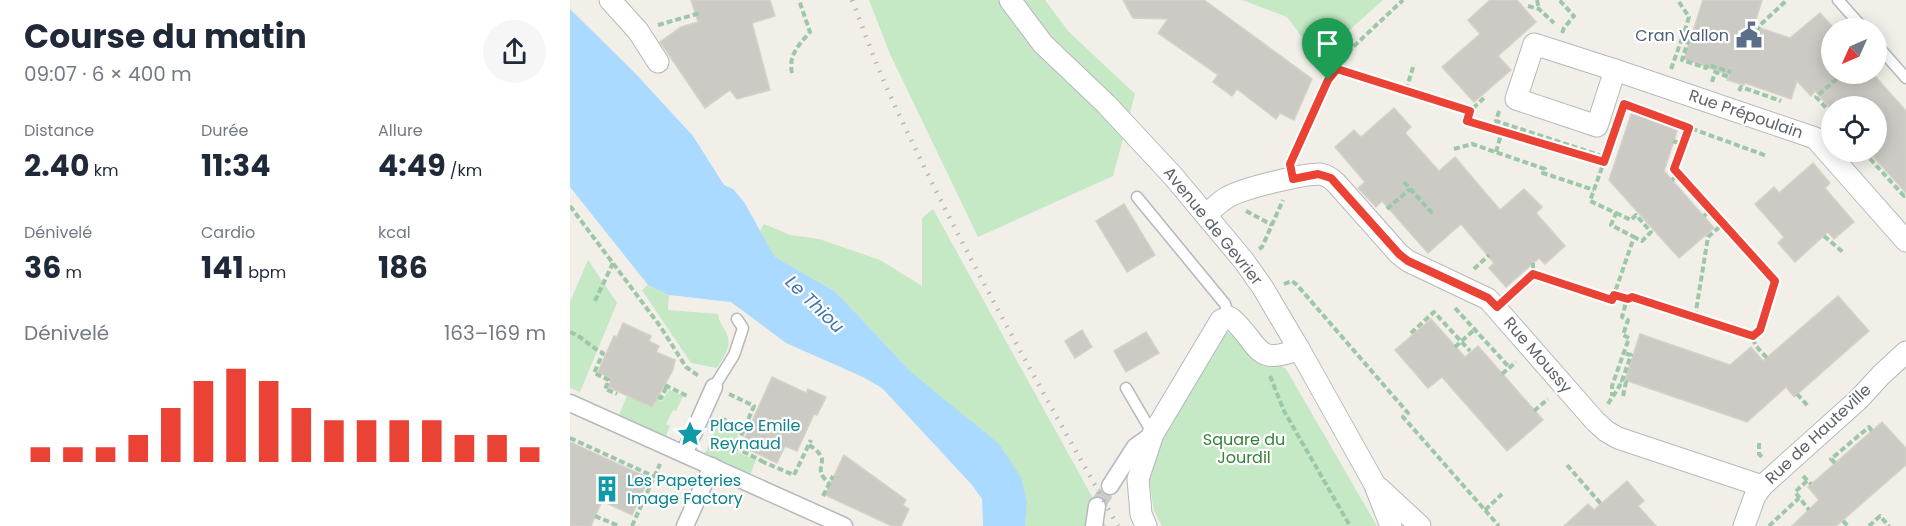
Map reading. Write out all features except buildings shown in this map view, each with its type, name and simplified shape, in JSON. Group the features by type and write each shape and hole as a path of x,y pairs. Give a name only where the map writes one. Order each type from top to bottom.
{"street":[{"path":"610,0 638,31 658,62"},
{"name":"Avenue de Gevrier","path":"1010,0 1043,44 1106,104 1206,215 1244,261 1267,294 1299,348 1374,483 1391,526"},
{"name":"Rue Prépoulain","path":"1615,70 1597,126 1516,99 1534,44 1615,70 1815,138 1906,241"},
{"name":"Rue Moussy","path":"1206,215 1230,196 1318,174 1331,178 1399,254 1408,261 1467,277 1497,307 1595,421 1610,433 1618,438 1762,486"},
{"path":"1146,526 1141,514 1138,479 1153,434 1221,320 1228,317 1243,329 1260,351 1273,357 1299,348"},
{"name":"Rue de Hauteville","path":"1744,526 1755,496 1762,486 1859,399 1906,352"},
{"path":"676,451 705,407 714,387"},
{"path":"570,403 844,526"},
{"path":"1110,486 1136,447 1153,434"},
{"path":"685,526 712,466"},
{"name":"Avenue de Gevrier","path":"1374,483 1420,526"},
{"path":"1094,526 1097,506"}],"lane":[{"path":"1838,0 1854,18"},
{"path":"1887,56 1906,78"},
{"path":"1137,197 1224,304 1228,317"},
{"path":"714,387 734,355 743,328 736,319"},
{"path":"1126,388 1153,434"}],"path":[{"path":"792,73 794,52 810,32 799,0"},
{"path":"1293,179 1290,164 1328,80 1353,47 1403,0"},
{"path":"1537,0 1539,9"},
{"path":"1563,0 1561,2 1570,13"},
{"path":"1756,32 1759,26 1787,0"},
{"path":"1679,2 1689,17 1679,46"},
{"path":"1528,6 1539,9 1554,22"},
{"path":"638,31 700,13"},
{"path":"1684,30 1691,32 1682,60 1706,68 1708,64 1730,75 1717,73"},
{"path":"1406,90 1414,64"},
{"path":"1337,69 1470,111"},
{"path":"1821,102 1814,95 1829,84"},
{"path":"1740,90 1741,87 1781,101"},
{"path":"1484,98 1470,111 1467,121 1604,162"},
{"path":"1620,115 1624,104 1767,156"},
{"path":"1689,128 1674,169 1775,281 1760,330 1753,336"},
{"path":"1496,152 1502,131"},
{"path":"1613,136 1590,201 1616,213 1631,220 1636,215 1651,232 1642,241 1611,225 1616,213"},
{"path":"1673,141 1683,144"},
{"path":"1454,149 1472,144 1545,169 1543,173 1594,190"},
{"path":"1873,162 1904,196 1906,194"},
{"path":"1672,180 1679,174"},
{"path":"1404,182 1434,214"},
{"path":"1388,208 1410,189"},
{"path":"570,207 660,326 686,367 714,387 754,406 736,448 794,475 810,443 822,456 820,475 829,483"},
{"path":"1704,216 1711,210"},
{"path":"1695,317 1708,237 1724,223"},
{"path":"1262,247 1272,225"},
{"path":"1824,236 1844,253"},
{"path":"1533,274 1612,300 1634,237"},
{"path":"1489,255 1467,277 1452,304 1509,367"},
{"path":"595,301 613,262"},
{"path":"1497,307 1533,274 1533,263"},
{"path":"1267,294 1292,281 1408,413 1403,417 1499,526"},
{"path":"1614,295 1628,299 1632,297 1753,336"},
{"path":"1612,396 1612,386 1629,338 1623,335 1629,320 1622,317 1628,299"},
{"path":"1411,333 1434,312 1470,351"},
{"path":"1455,347 1474,329"},
{"path":"570,332 603,353 594,372 609,380 605,389 617,394"},
{"path":"1753,336 1755,345 1767,358"},
{"path":"1260,351 1284,411 1350,526"},
{"path":"1617,393 1630,355 1623,353"},
{"path":"1622,381 1626,382 1623,396"},
{"path":"658,397 661,398 666,385 744,429"},
{"path":"1797,394 1809,407"},
{"path":"1831,460 1869,427 1872,430"},
{"path":"570,438 655,477"},
{"path":"1759,442 1759,454 1764,456"},
{"path":"632,526 655,477 676,451"},
{"path":"751,484 762,461"},
{"path":"1567,465 1601,504"},
{"path":"1808,481 1795,492 1809,510"},
{"path":"1485,510 1502,494"},
{"path":"1768,526 1799,498"},
{"path":"595,516 619,526"},
{"path":"1869,526 1880,516 1889,526"},
{"path":"1843,520 1848,526"}],"green space":[{"path":"869,0 1045,0 1068,31 1135,94 1113,176 978,237 890,54"},
{"path":"1242,0 1383,0 1335,43 1313,52 1287,17"},
{"path":"933,209 1095,502 1106,526 1025,526 1027,503 911,372 836,292 775,257 760,231 764,224 790,235 819,239 880,260 922,286 922,218"},
{"path":"588,260 617,303 580,392 570,388 570,302"},
{"path":"648,285 669,295 668,310 718,314 729,342 727,351 717,368 691,363 642,290"},
{"name":"Square du Jourdil","path":"1224,330 1286,369 1377,526 1162,526 1154,511 1148,474 1164,435"},
{"path":"669,390 683,396 676,411 673,410 666,424 670,426 665,438 618,417 627,396 652,407 657,399 662,401"},
{"path":"719,422 740,431 732,450 756,460 749,477 745,475 746,472 704,456"}],"water":[{"name":"Le Thiou","path":"570,9 635,73 693,136 724,185 733,189 744,202 775,257 836,292 911,372 999,444 1021,477 1027,503 1025,526 983,526 982,499 972,485 882,388 863,377 786,343 731,302 669,295 648,285 570,187"}],"tunnel":[{"path":"1097,506 1110,486"}],"railway":[{"path":"852,0 889,93 942,203 1028,366 1118,526"}],"place":[{"name":"Cran Vallon","path":"1749,35"},
{"name":"Place Emile Reynaud","path":"690,434"},
{"name":"Les Papeteries Image Factory","path":"607,489"}],"route":[{"path":"1337,69 1470,111 1467,121 1604,162 1624,104 1689,128 1674,169 1775,281 1760,330 1753,336 1632,297 1628,299 1614,295 1612,300 1533,274 1497,307 1488,298 1408,261 1391,246 1331,178 1318,174 1293,179 1290,164 1328,80 1337,69"}]}
